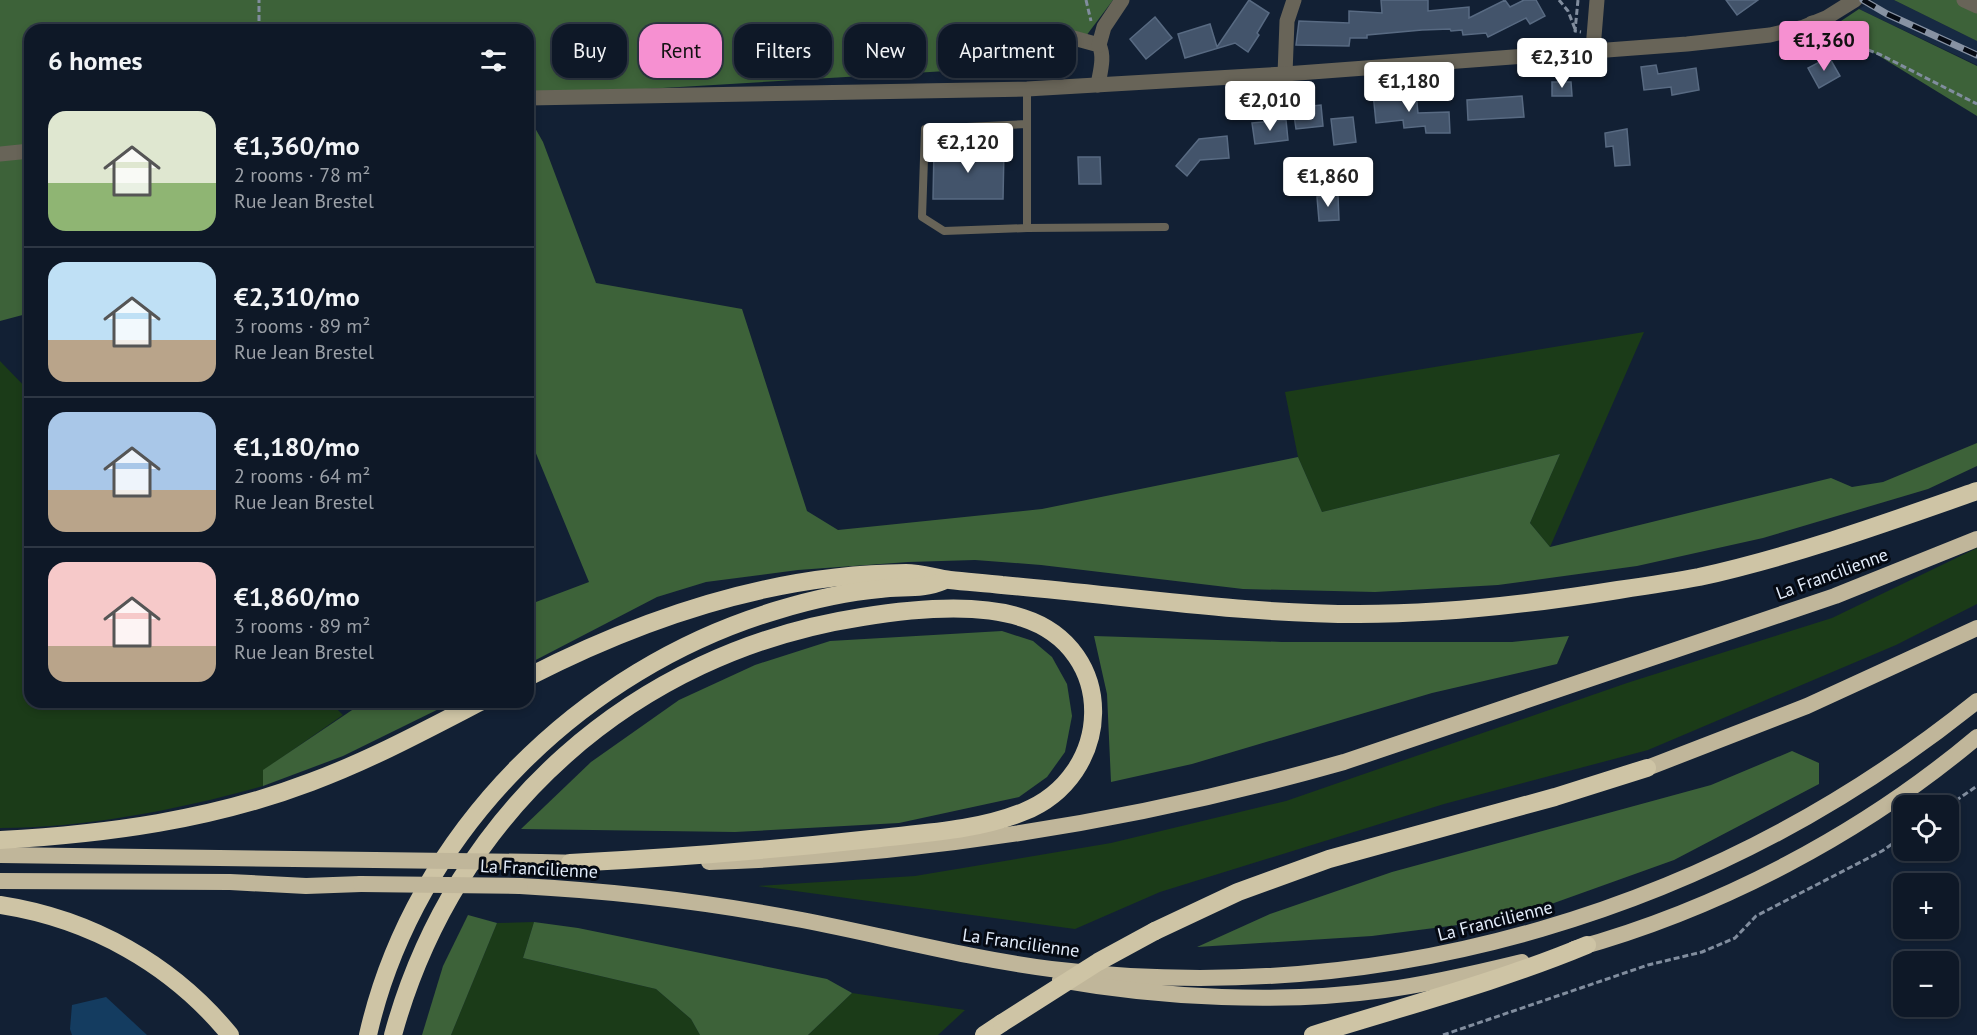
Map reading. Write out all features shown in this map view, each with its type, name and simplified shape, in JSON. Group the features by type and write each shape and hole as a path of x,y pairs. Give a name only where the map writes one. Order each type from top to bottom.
{"highway":[{"path":"534,674 645,624 729,598 782,586 854,576 910,573 947,580 1065,590 1230,609 1357,614 1482,609 1546,602 1700,576 1821,544 1898,520 1970,493 1977,481"},
{"name":"La Francilienne","path":"0,855 667,863 770,860 923,847 1083,824 1205,799 1344,762 1835,596 1977,539"},
{"path":"368,1035 384,981 404,930 439,866 508,776 579,711 660,658 749,618 822,598 881,588 929,587 947,580"},
{"path":"393,1035 406,990 441,913 468,867 503,818 544,774 587,736 636,701 680,676 734,650 795,631 858,617 938,609 1000,612 1024,618 1048,629 1071,649 1089,686 1093,728 1084,758 1073,776 1059,790 1025,811 966,827 875,839 719,854 570,862"},
{"path":"984,1035 1098,962 1155,931 1238,892 1329,859 1556,796 1647,768 1807,706 1977,628"},
{"name":"La Francilienne","path":"0,881 230,882 306,886 361,884 520,886 578,889 716,905 802,920 970,956 1052,969 1142,976 1213,978 1281,976 1372,966 1452,953 1568,922 1626,902 1742,852 1848,794 1908,753 1977,701"},
{"path":"0,840 96,834 183,819 249,802 350,766 468,708"},
{"path":"1313,1035 1467,990 1700,905 1809,851 1919,783 1977,737"},
{"path":"0,905 66,920 111,939 176,980 201,1002 230,1035"},
{"path":"896,941 1022,974 1083,984 1170,992 1285,997 1383,990 1432,982 1521,963 1587,945"}],"street":[{"path":"1098,45 1104,27 1122,0"},
{"path":"1285,74 1287,21 1294,0"},
{"path":"1593,49 1597,0"},
{"path":"534,98 1027,89 1285,74 1770,35 1819,21 1855,0"},
{"path":"1964,0 1977,6"},
{"path":"1819,21 1831,36"},
{"path":"1076,39 1098,45 1102,52 1098,85"},
{"path":"0,154 24,152"}],"lane":[{"path":"1027,89 1027,228"},
{"path":"1027,124 925,129 922,217 944,231 1165,227"}],"path":[{"path":"259,0 259,24"},
{"path":"1559,0 1568,10 1575,31"},
{"path":"1831,36 1881,55 1977,104"},
{"path":"1959,798 1977,786"},
{"path":"1443,1035 1648,965 1701,952 1735,939 1756,916 1893,844"}],"shaded area":[{"path":"1874,0 1894,0 1977,41 1977,65 1859,9"},
{"path":"106,997 147,1035 72,1035 70,1029 72,1005"}],"green space":[{"path":"0,0 1113,0 1076,49 1076,24 938,24 938,72 926,72 926,24 844,24 844,77 832,78 832,24 734,24 734,78 830,78 534,96 534,24 24,24 24,315 0,321"},
{"path":"1894,0 1977,0 1977,41"},
{"path":"1859,9 1977,66 1977,116 1832,27"},
{"path":"534,126 543,142 596,283 742,309 807,511 838,530 1042,509 1298,457 1322,512 1560,454 1530,523 1550,547 1831,478 1852,487 1883,482 1977,443 1977,466 1928,489 1763,538 1637,566 1498,585 1375,592 1243,589 1041,565 975,560 798,570 706,582 657,597 534,661 534,603 589,582 534,449"},
{"path":"1644,332 1550,547 1530,523 1560,454 1322,512 1298,457 1285,392"},
{"path":"0,361 24,386 24,708 336,708 343,715 264,770 263,786 133,816 65,825 0,828"},
{"path":"1977,548 1977,604 1896,645 1648,750 1444,804 1160,892 1075,929 758,886 915,876 1111,843 1286,801 1627,683 1832,618"},
{"path":"1002,631 1033,641 1052,657 1067,684 1072,716 1065,752 1047,777 1019,797 899,823 735,832 521,829 591,762 679,700 755,665 830,641"},
{"path":"1094,636 1282,642 1512,642 1569,636 1557,664 1432,693 1192,764 1111,782 1107,694"},
{"path":"355,708 441,708 343,756 263,786 263,770"},
{"path":"1792,751 1819,763 1819,784 1674,860 1512,918 1372,936 1197,947 1270,914 1392,872 1711,785"},
{"path":"468,915 497,923 451,1035 422,1035 443,966"},
{"path":"534,922 523,958 656,989 691,1019 700,1035 451,1035 497,923"},
{"path":"534,922 578,928 827,979 852,993 808,1035 700,1035 691,1019 656,989 523,958"},
{"path":"852,993 965,1010 938,1035 808,1035"}],"building":[{"path":"1249,0 1269,13 1248,52 1235,43 1185,58 1178,34 1210,24 1217,47"},
{"path":"1381,0 1428,0 1428,11 1469,7 1469,18 1505,0 1510,7 1524,0 1536,0 1545,16 1530,24 1526,18 1488,37 1486,33 1463,35 1462,30 1422,30 1367,35 1367,38 1350,38 1349,46 1296,45 1299,21 1349,23 1349,11 1382,13"},
{"path":"1726,0 1758,0 1737,15"},
{"path":"1155,17 1172,38 1146,59 1130,39"},
{"path":"1829,57 1840,76 1819,88 1808,68"},
{"path":"1656,65 1658,74 1696,68 1699,90 1672,95 1671,87 1644,90 1641,67"},
{"path":"1552,82 1571,82 1572,96 1552,96"},
{"path":"1389,91 1390,95 1416,93 1418,113 1449,112 1450,133 1426,133 1425,126 1404,128 1403,120 1376,123 1373,93"},
{"path":"1522,96 1524,117 1468,120 1467,100"},
{"path":"1321,105 1323,126 1296,129 1293,108"},
{"path":"1353,117 1356,142 1334,145 1331,119"},
{"path":"1286,120 1288,140 1255,144 1252,123"},
{"path":"1627,129 1630,165 1615,166 1613,146 1606,147 1605,133"},
{"path":"1227,136 1229,158 1200,160 1187,176 1176,166 1199,139"},
{"path":"934,149 1004,149 1003,199 933,199"},
{"path":"1078,157 1100,157 1101,184 1079,184"},
{"path":"1338,195 1339,220 1319,221 1317,197"}],"railway":[{"path":"1863,0 1887,14 1977,55"}]}
